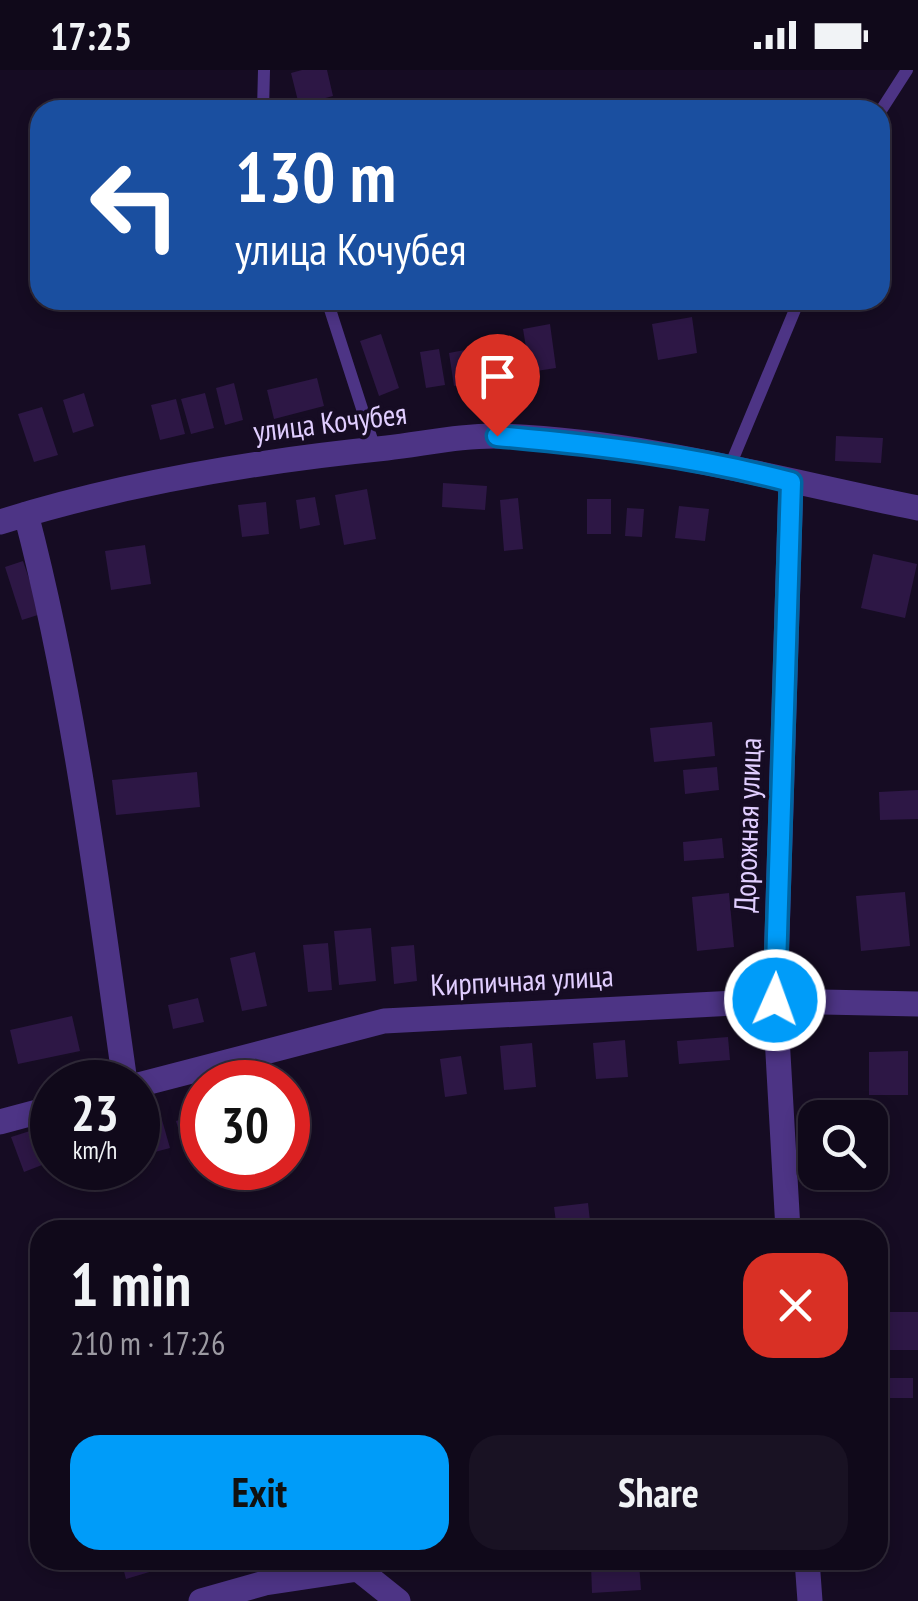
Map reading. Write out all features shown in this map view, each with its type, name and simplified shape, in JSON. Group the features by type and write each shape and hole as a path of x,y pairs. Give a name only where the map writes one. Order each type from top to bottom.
{"street":[{"name":"улица Кочубея","path":"0,522 286,458 497,436 624,448 730,466 918,508"},
{"name":"Дорожная улица","path":"787,1220 775,1000 791,482"},
{"path":"26,514 50,606 84,788 122,1060"},
{"name":"Кирпичная улица","path":"160,1079 384,1021 775,1000 918,1004"},
{"path":"0,1122 30,1114"},
{"path":"201,1601 265,1583 358,1570 398,1601"},
{"path":"808,1570 810,1601"}],"lane":[{"path":"263,100 264,70"},
{"path":"888,100 908,70"},
{"path":"330,310 376,449"},
{"path":"730,466 795,310"}],"building":[{"path":"327,70 333,96 298,100 291,73"},
{"path":"692,317 697,353 658,360 652,324"},
{"path":"550,324 556,368 530,372 523,329"},
{"path":"381,334 399,388 379,396 360,341"},
{"path":"480,347 486,381 454,386 449,353"},
{"path":"439,349 445,385 426,388 420,352"},
{"path":"317,378 324,406 274,419 267,390"},
{"path":"234,383 243,420 225,425 216,388"},
{"path":"84,393 94,426 73,433 63,400"},
{"path":"205,393 214,428 191,434 181,399"},
{"path":"176,399 185,434 160,440 151,405"},
{"path":"42,407 58,455 34,462 18,414"},
{"path":"836,436 883,438 881,463 835,461"},
{"path":"443,483 487,486 485,510 442,507"},
{"path":"367,489 376,539 344,545 335,495"},
{"path":"315,497 320,525 300,529 296,500"},
{"path":"518,498 523,549 504,551 500,500"},
{"path":"587,499 611,499 611,534 587,534"},
{"path":"266,502 269,534 242,537 238,505"},
{"path":"679,506 709,509 705,541 675,538"},
{"path":"627,508 644,509 642,537 625,536"},
{"path":"145,545 151,584 111,590 105,551"},
{"path":"873,554 917,564 905,618 861,608"},
{"path":"23,561 41,614 22,620 5,567"},
{"path":"712,722 715,756 654,762 650,728"},
{"path":"717,767 719,790 685,794 683,770"},
{"path":"197,772 200,807 116,815 112,780"},
{"path":"918,790 918,819 880,820 879,792"},
{"path":"722,838 724,858 684,861 683,842"},
{"path":"905,892 910,946 861,951 856,896"},
{"path":"729,893 734,947 697,951 692,897"},
{"path":"371,928 376,981 339,985 334,931"},
{"path":"328,943 332,990 308,992 303,945"},
{"path":"414,945 417,981 394,984 391,947"},
{"path":"255,952 267,1006 242,1011 230,958"},
{"path":"198,998 204,1022 173,1029 168,1005"},
{"path":"72,1016 80,1051 18,1064 10,1030"},
{"path":"728,1037 730,1060 679,1064 677,1041"},
{"path":"625,1040 628,1077 596,1079 593,1043"},
{"path":"532,1043 536,1087 504,1090 500,1046"},
{"path":"908,1051 908,1095 869,1095 869,1052"},
{"path":"461,1056 467,1094 445,1097 440,1059"},
{"path":"160,1113 170,1148 160,1151"},
{"path":"30,1131 30,1170 24,1172 11,1137"},
{"path":"588,1203 590,1220 556,1220 554,1207"},
{"path":"888,1312 918,1312 918,1350 888,1350"},
{"path":"888,1378 913,1378 913,1398 888,1398"},
{"path":"124,1570 156,1570 126,1579"},
{"path":"591,1570 640,1570 641,1590 592,1593"}],"route":[{"path":"497,436 624,448 730,466 791,482 775,1000"}]}
